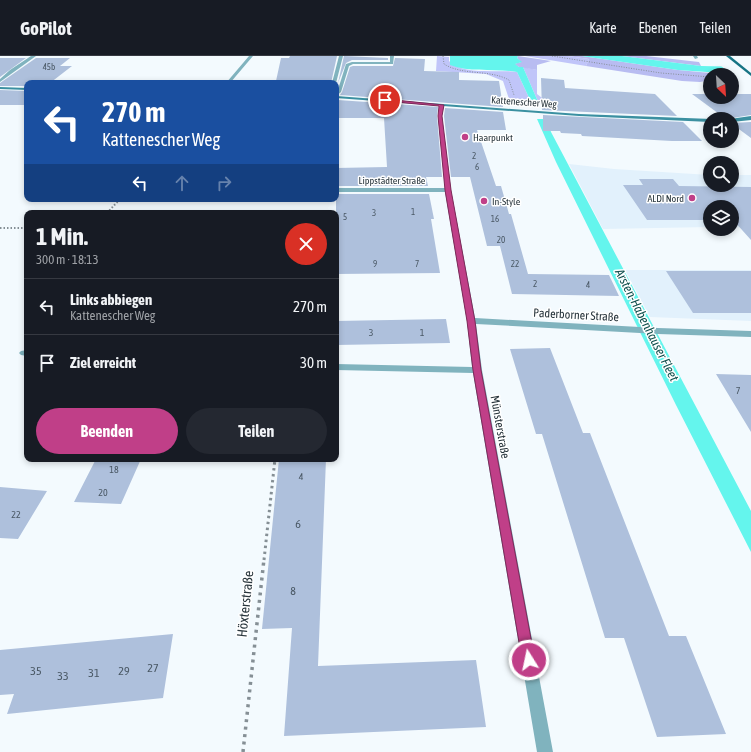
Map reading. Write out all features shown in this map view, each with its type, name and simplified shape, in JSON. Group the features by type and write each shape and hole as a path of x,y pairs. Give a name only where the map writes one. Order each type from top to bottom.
{"main road":[{"path":"728,56 751,75"}],"street":[{"path":"0,80 34,56"},
{"path":"231,80 251,56"},
{"path":"335,80 341,56"},
{"path":"339,92 346,65 352,63 392,63 392,56"},
{"path":"0,88 24,89"},
{"name":"Kattenescher Weg","path":"339,96 612,117 703,120"},
{"name":"Münsterstraße","path":"442,105 440,116 448,190 471,321 477,370 545,752"},
{"path":"739,120 751,120"},
{"name":"Lippstädter Straße","path":"339,190 448,190"},
{"name":"Paderborner Straße","path":"471,321 658,331 751,334"},
{"path":"339,368 477,370"}],"path":[{"path":"442,56 444,64 452,69 500,75 509,80 520,111"},
{"path":"552,56 661,73 703,76"},
{"path":"110,210 117,202"},
{"path":"0,228 24,228"},
{"name":"Höxterstraße","path":"243,752 275,462"}],"shaded area":[{"path":"437,56 449,57 449,61 455,66 463,69 517,72 532,104 510,102 503,81 486,74 436,71"},
{"path":"518,56 551,61 537,65 537,70 519,67 514,64 521,62 517,58"},
{"path":"525,56 568,56 589,59 586,66"},
{"path":"568,56 582,56 703,72 703,81 682,81 586,66 589,59"},
{"path":"622,56 646,56 699,62 701,66"},
{"path":"523,67 537,70 537,94 551,105 539,104"},
{"path":"569,164 614,169 703,175 703,192 739,192 739,175 751,175 751,228 739,227 739,200 703,200 703,227 603,229"},
{"path":"625,270 751,270 751,321 650,317"}],"water":[{"path":"450,56 518,56 517,58 522,62 515,64 519,67 523,67 539,104 532,104 517,72 466,69 450,65"},
{"path":"582,56 622,56 701,66 751,67 751,75 739,74 739,68 703,68 703,72 678,70"},
{"name":"Arsten-Habenhauser Fleet","path":"537,119 547,119 551,132 751,511 751,552 676,405 556,162"}],"pier":[{"path":"720,65 750,66 751,77 739,76 739,68 724,68"}],"building":[{"path":"290,56 337,56 332,80 276,80 281,58 289,58"},
{"path":"344,56 388,58 388,60 352,60 346,63 339,80"},
{"path":"0,58 26,58 0,77"},
{"path":"36,58 70,58 60,66 72,66 54,80 24,80 24,86 0,86 0,83"},
{"path":"395,58 425,59 424,71 459,72 459,80 499,81 503,107 340,95 350,67 393,66"},
{"path":"541,78 564,80 565,88 655,94 677,116 542,110"},
{"path":"0,90 24,91 24,105 0,105"},
{"path":"692,94 703,94 703,102"},
{"path":"739,94 751,94 751,115 739,117 739,112 716,112 706,104 739,104"},
{"path":"339,100 438,107 437,116 442,177 426,177 428,186 339,186 339,168 387,167 384,118 339,118"},
{"path":"445,108 503,112 506,130 477,130 496,186 501,186 509,214 511,214 528,274 609,275 619,296 512,294 500,246 487,246 470,177 451,177 444,116"},
{"path":"543,115 683,122 702,141 672,141 582,136 581,134 561,133 560,131 543,131"},
{"path":"751,122 751,138 739,129 739,123"},
{"name":"ALDI Nord","path":"639,179 673,179 679,186 703,186 703,192 739,192 739,187 751,187 751,240 739,227 739,200 703,200 703,220 647,220 623,185 643,185"},
{"path":"339,194 429,194 434,219 431,219 440,273 339,274 339,210 336,210 336,202 339,202"},
{"path":"666,271 751,271 751,313 693,313"},
{"path":"446,319 450,343 339,345 339,321"},
{"path":"550,348 583,433 590,433 669,636 686,636 726,734 657,737 624,638 605,638 542,434 536,434 510,349"},
{"path":"716,374 751,375 751,432"},
{"path":"94,462 140,462 121,504 74,502"},
{"path":"279,462 326,462 318,666 476,660 486,727 284,736 292,628 262,629"},
{"path":"0,487 47,491 18,539 0,538"},
{"path":"173,634 163,698 7,714 14,694 0,695 0,650"}],"place":[{"name":"Haarpunkt","path":"465,137"},
{"name":"ALDI Nord","path":"692,198"},
{"name":"In-Style","path":"484,201"}],"route":[{"path":"385,100 442,105 440,116 448,190 471,321 477,370 529,660"}]}
